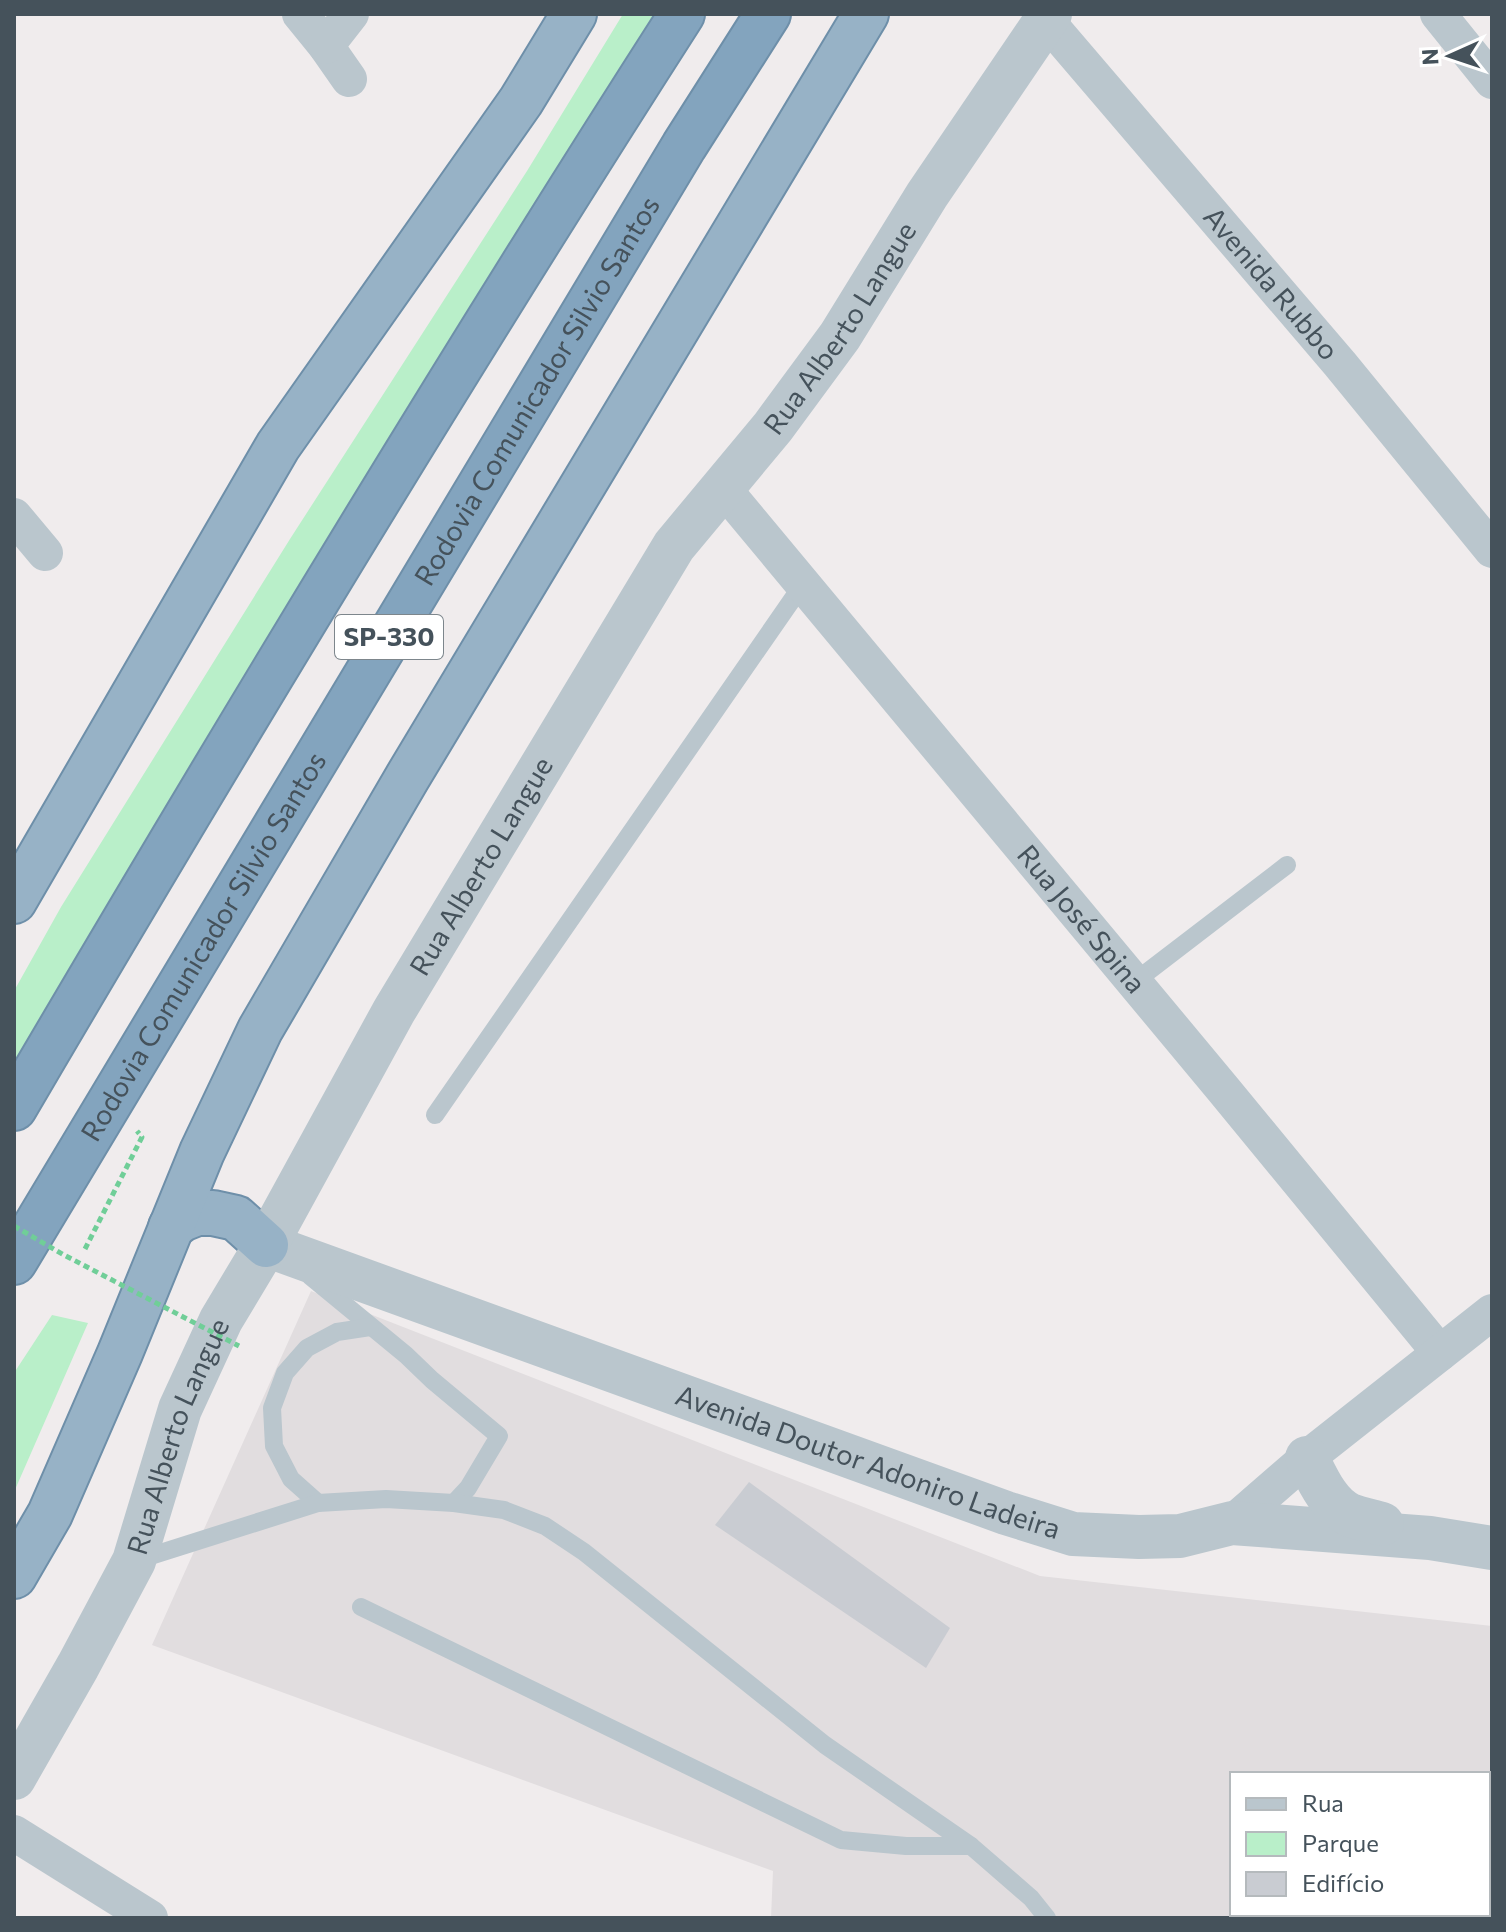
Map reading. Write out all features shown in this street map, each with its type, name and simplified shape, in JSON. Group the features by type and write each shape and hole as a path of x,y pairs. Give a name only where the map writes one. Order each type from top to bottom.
{"highway":[{"path":"14,901 278,446 521,101 574,14"},
{"name":"SP-330","path":"14,1108 173,837 347,551 682,14"},
{"name":"Rodovia Comunicador Silvio Santos","path":"14,1262 684,146 768,14"},
{"path":"14,1576 50,1514 202,1152 260,1030 407,778 866,14"},
{"path":"171,1227 197,1213 213,1213 236,1218 274,1248"}],"street":[{"path":"300,14 349,79"},
{"path":"326,46 351,14"},
{"path":"1438,14 1492,81"},
{"name":"Rua Alberto Langue","path":"14,1778 134,1561 180,1409 221,1320 274,1248 410,984 674,546 773,427 840,336 927,195 1047,17"},
{"name":"Avenida Rubbo","path":"1047,17 1340,364 1492,550"},
{"name":"Rua José Spina","path":"722,487 1440,1353"},
{"path":"14,516 45,553"},
{"path":"14,882 58,825"},
{"name":"Avenida Doutor Adoniro Ladeira","path":"274,1248 1006,1513 1073,1534 1180,1536 1232,1523 1430,1538 1492,1548"},
{"path":"1412,1319 1489,1314"},
{"path":"1232,1523 1307,1458 1489,1314"},
{"path":"1307,1458 1323,1488 1334,1503 1348,1514 1430,1538"},
{"path":"14,1833 150,1918"}],"lane":[{"path":"435,1115 803,584"},
{"path":"1133,983 1287,865"},
{"path":"274,1248 406,1355 499,1436 468,1488 454,1503"},
{"path":"318,1503 291,1479 274,1446 272,1408 285,1373 307,1348 337,1332 370,1327"},
{"path":"134,1561 318,1503 386,1499 454,1503 504,1510 545,1526 584,1552 825,1745 971,1846 1031,1898 1047,1918"},
{"path":"361,1607 841,1840 906,1846 971,1846"}],"path":[{"path":"14,1226 239,1346"}],"shaded area":[{"path":"311,1291 1040,1576 1492,1626 1492,1918 771,1918 773,1871 152,1645"}],"green space":[{"path":"623,14 657,14 14,1079 14,991 61,907"},
{"path":"52,1315 88,1323 14,1492 14,1373"}],"building":[{"path":"749,1482 950,1628 926,1668 715,1525"}]}
